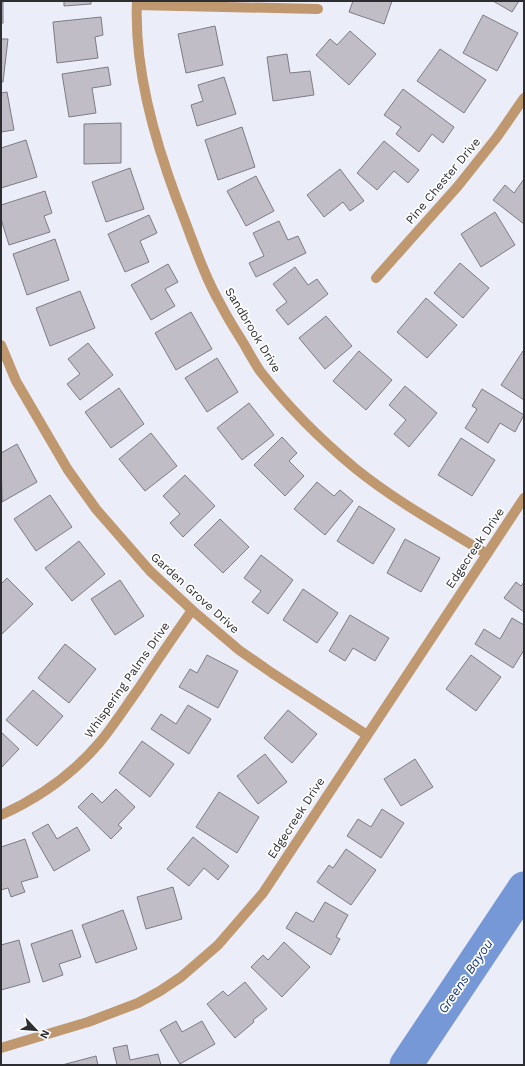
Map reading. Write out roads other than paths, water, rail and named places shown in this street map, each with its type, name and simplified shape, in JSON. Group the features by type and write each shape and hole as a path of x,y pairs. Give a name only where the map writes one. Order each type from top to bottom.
{"street":[{"path":"137,3 318,9"},
{"name":"Sandbrook Drive","path":"137,3 138,42 144,89 172,186 199,258 220,305 259,369 290,407 323,441 357,470 391,495 487,554"},
{"name":"Pine Chester Drive","path":"376,278 458,186 524,98"},
{"name":"Garden Grove Drive","path":"1,345 16,381 68,470 96,508 150,571 192,610 240,650 272,674 367,735"},
{"name":"Edgecreek Drive","path":"1,1048 88,1022 138,1003 181,977 218,945 263,893 524,498"},
{"name":"Whispering Palms Drive","path":"1,815 18,808 35,798 62,779 100,743 192,610"}],"waterway":[{"name":"Greens Bayou","path":"406,1065 524,888"}]}
